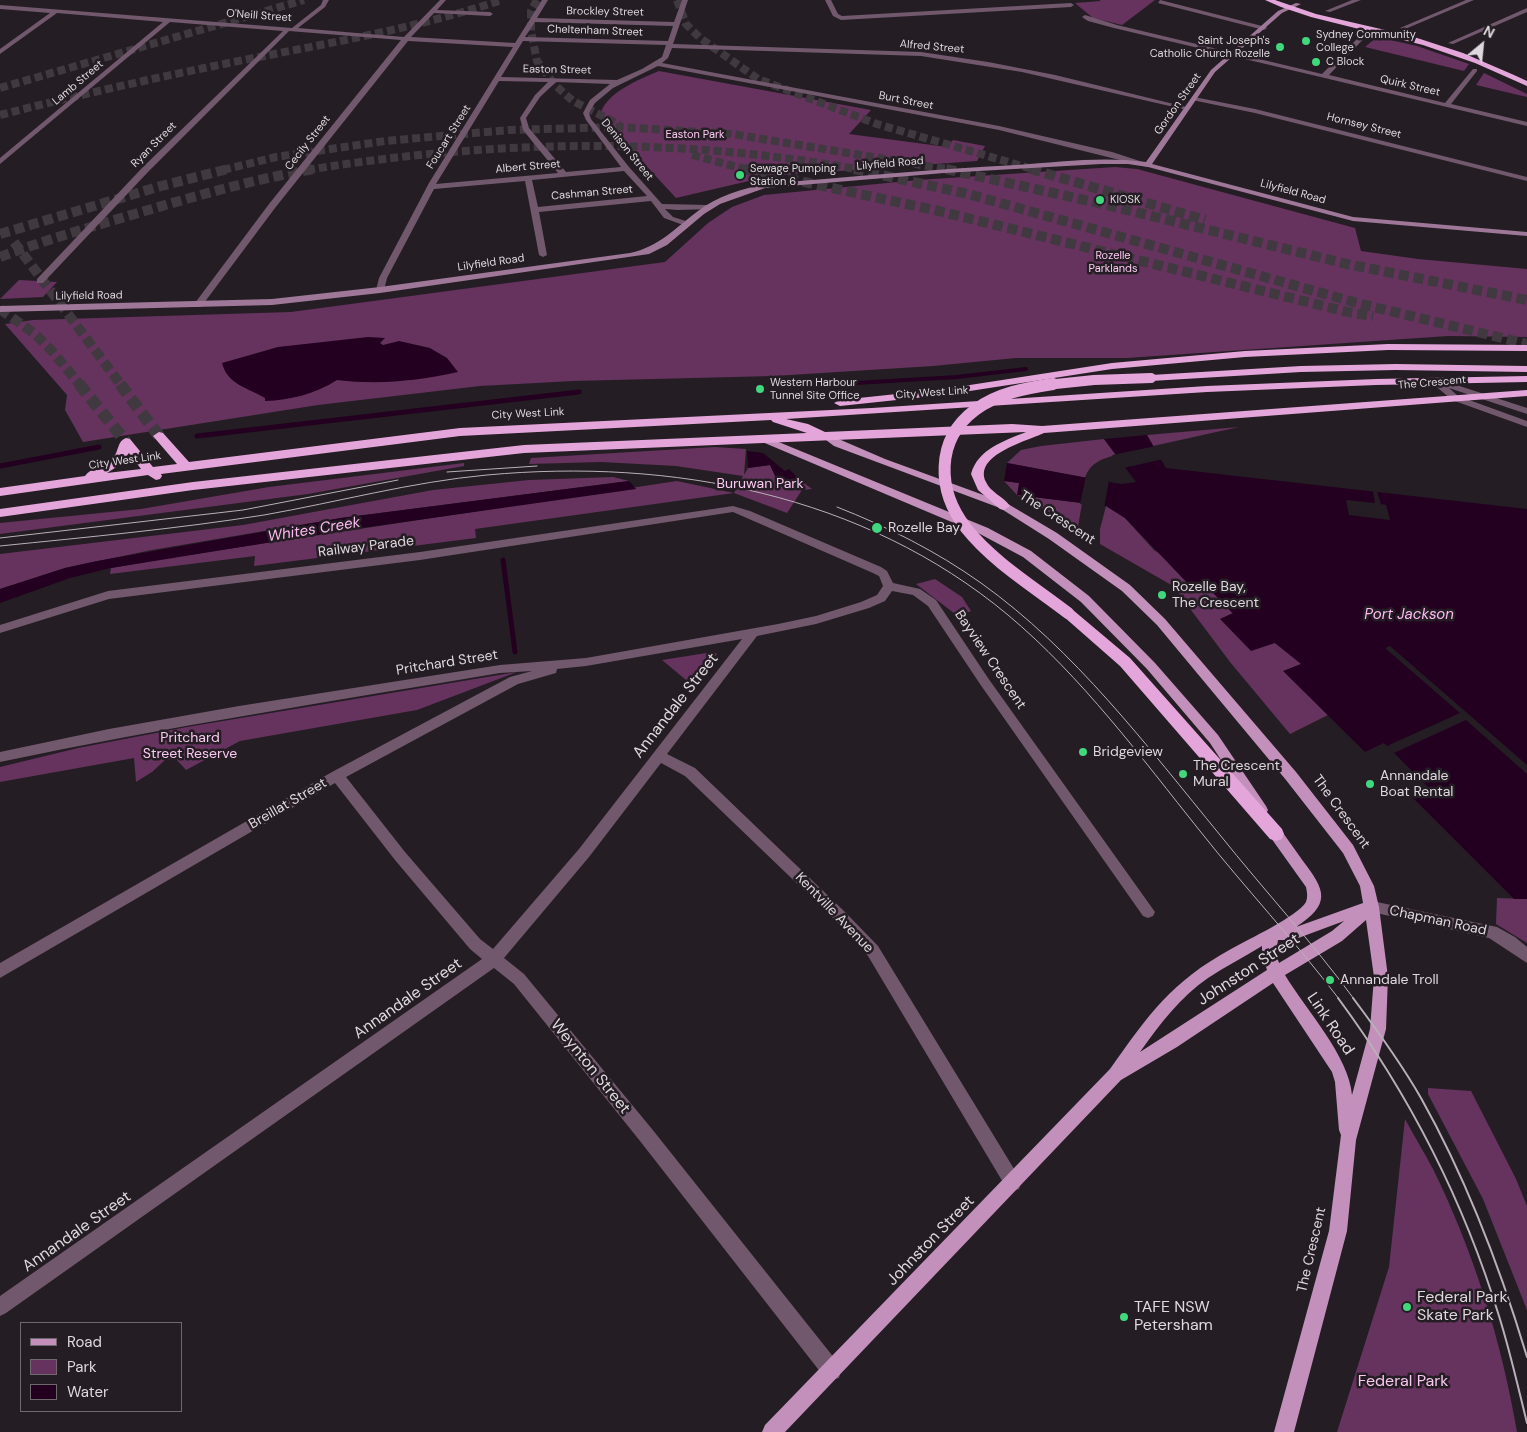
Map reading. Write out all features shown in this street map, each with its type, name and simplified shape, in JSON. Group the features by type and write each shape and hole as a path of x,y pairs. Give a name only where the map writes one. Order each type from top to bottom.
{"highway":[{"path":"1269,0 1456,53 1527,84"},
{"path":"1288,4 1298,4 1403,28 1487,56"},
{"path":"798,414 838,403 944,392 1140,364 1245,354 1388,347 1527,348"},
{"path":"1435,381 1445,368 1469,357"},
{"path":"1276,834 1125,662 971,534 959,518 948,497 944,484 943,472 949,439 964,420 980,407 1002,396 1024,388 1065,382 1301,369 1387,360 1527,357"},
{"path":"1301,369 1445,368 1527,370"},
{"name":"The Crescent","path":"1061,398 1259,386 1527,379"},
{"name":"The Crescent","path":"1042,430 1527,393"},
{"name":"City West Link","path":"0,492 398,438 460,432 925,408 1061,398"},
{"path":"739,417 778,420 804,427 832,440"},
{"path":"0,513 193,486 524,450 764,439 832,440 1012,428 1042,430"},
{"path":"1004,506 980,484 978,474 980,464 986,456 996,449 1042,430"},
{"path":"154,492 185,474 186,466 159,436"},
{"path":"81,481 118,461 125,452 126,442 150,472 167,482 193,486"}],"main road":[{"name":"Gordon Street","path":"1148,165 1213,71 1264,28 1288,4"},
{"name":"Lilyfield Road","path":"0,309 272,302 380,290 646,252 664,243 708,207 748,190 776,184 944,171 1101,162 1128,162 1148,165 1353,219 1527,234"},
{"path":"764,439 984,531 1027,554 1085,598 1151,666 1214,738 1276,834"},
{"name":"The Crescent","path":"832,440 1004,506 1095,564 1126,588 1161,622 1291,776 1340,837 1367,886 1372,908 1381,977 1378,1028 1348,1140 1338,1231 1284,1432"},
{"name":"Johnston Street","path":"772,1432 1116,1074 1152,1023 1184,988 1203,973 1308,910 1314,903 1316,894 1310,880 1276,834"},
{"path":"1270,934 1293,934 1352,912 1372,908"},
{"name":"Johnston Street","path":"1116,1074 1172,1042 1275,973 1337,936 1372,908"},
{"name":"Link Road","path":"1270,934 1269,954 1275,973 1293,1003 1338,1068 1343,1082 1348,1140"}],"street":[{"name":"Ryan Street","path":"40,282 144,170 292,28 323,6 326,0"},
{"name":"Cecily Street","path":"198,304 272,206 406,38 443,0"},
{"name":"Foucart Street","path":"380,290 383,278 432,187 545,0"},
{"path":"658,64 664,58 685,0"},
{"path":"828,0 838,17 1071,5"},
{"path":"1028,0 1037,8"},
{"path":"1328,11 1358,0"},
{"path":"1403,28 1471,0"},
{"path":"1160,2 1264,28"},
{"name":"O'Neill Street","path":"0,7 406,38 519,42"},
{"path":"1451,43 1527,10"},
{"path":"0,52 56,11"},
{"path":"431,12 490,14"},
{"name":"Quirk Street","path":"1085,16 1098,22 1232,55 1527,124"},
{"name":"Lamb Street","path":"0,162 169,20"},
{"name":"Brockley Street","path":"532,20 676,24"},
{"path":"1324,76 1371,28"},
{"name":"Cheltenham Street","path":"519,42 669,44"},
{"name":"Alfred Street","path":"669,44 920,54 955,58 1022,69 1187,108"},
{"name":"Denison Street","path":"658,64 616,82 600,95 586,113 588,119 626,169 653,198 664,206 662,212 666,216 690,221"},
{"name":"Burt Street","path":"658,64 999,128 1148,165"},
{"path":"1447,105 1475,70"},
{"name":"Easton Street","path":"498,79 616,82"},
{"path":"555,80 536,96 523,118 526,128 564,175"},
{"name":"Hornsey Street","path":"1194,99 1256,111 1527,179"},
{"name":"Albert Street","path":"432,187 626,169"},
{"path":"528,178 543,255"},
{"name":"Cashman Street","path":"534,210 653,198"},
{"path":"664,206 708,207"},
{"path":"1435,381 1483,395 1527,411"},
{"path":"1435,381 1454,398 1527,424"},
{"name":"Railway Parade","path":"0,629 108,595 420,556 660,521 719,510 740,510 877,570 883,574 889,586"},
{"name":"Pritchard Street","path":"0,757 109,734 239,711 500,669 586,662 667,649 816,620 865,605 881,598 889,586"},
{"name":"Bayview Crescent","path":"889,586 916,592 932,603 984,681 1148,912"},
{"name":"Annandale Street","path":"0,1307 494,959 584,852 754,632"},
{"name":"Breillat Street","path":"0,971 337,776 514,680 586,662"},
{"name":"Kentville Avenue","path":"659,756 690,772 839,915 873,951 1013,1183"},
{"name":"Weynton Street","path":"337,776 400,856 475,944 519,979 652,1142 832,1371"},
{"name":"Chapman Road","path":"1372,908 1492,932 1510,942 1527,956"}],"green space":[{"path":"1099,0 1155,0 1122,25 1093,18 1075,3 1101,1"},
{"path":"1377,37 1417,46 1469,64 1464,71 1365,47"},
{"name":"Easton Park","path":"659,71 871,110 849,134 947,147 953,140 985,146 977,161 770,176 676,198 600,116 608,100 615,94"},
{"path":"1484,73 1527,94 1527,97 1476,85"},
{"name":"Rozelle Parklands","path":"1115,167 1137,169 1355,228 1361,251 1418,259 1527,269 1527,337 1448,336 1127,358 1016,358 933,366 774,376 573,381 480,386 318,405 83,442 65,410 67,395 5,324 33,320 291,312 665,262 708,223 732,207 764,195 918,180"},
{"path":"19,280 57,282 43,297 0,299"},
{"path":"1239,427 1153,446 1147,435"},
{"path":"1104,439 1116,455 1097,462 1085,478 1007,463 1021,450"},
{"name":"Buruwan Park","path":"715,447 746,449 744,475 748,468 770,465 778,482 800,480 812,489 802,490 787,513 734,493 743,476 676,466 601,462 529,464 531,458"},
{"path":"464,463 464,466 308,494 0,534 0,523 141,509 269,487"},
{"path":"613,477 629,481 341,518 152,550 65,568 0,589 0,554 243,525 433,490 529,480"},
{"path":"677,481 734,493 475,529 476,538 254,566 255,556 110,574 111,568 174,557"},
{"path":"1004,481 1019,483 1018,495 1082,503 1078,527 1017,495"},
{"path":"1106,506 1125,518 1154,550 1207,586 1233,614 1220,619 1275,643 1302,664 1284,671 1328,715 1290,734 1230,662 1173,586 1100,544 1100,529"},
{"path":"935,579 962,597 971,611 959,617 916,584"},
{"path":"713,652 717,654 692,685 662,660"},
{"name":"Pritchard Street Reserve","path":"517,672 417,710 240,741 186,770 176,759 165,760 152,772 136,782 134,758 0,782 0,767 78,748 187,727"},
{"path":"1497,898 1527,899 1527,943 1496,924"},
{"path":"1428,1088 1471,1091 1516,1179 1527,1206 1527,1310 1483,1199 1428,1094"},
{"name":"Federal Park","path":"1405,1119 1433,1169 1473,1264 1503,1364 1517,1432 1337,1432 1389,1267"}],"water":[{"path":"368,337 385,338 380,343 383,345 399,341 430,348 447,358 458,372 398,381 337,380 320,389 302,395 265,401 265,398 233,381 228,376 222,363 278,347"},
{"name":"Port Jackson","path":"1147,435 1166,468 1527,509 1527,899 1514,899 1411,796 1429,788 1384,743 1365,752 1283,671 1301,664 1275,643 1251,651 1220,619 1233,613 1207,587 1194,590 1125,518 1106,506 1017,495 1019,483 1004,481 1007,463 1121,484 1136,482 1104,439"},
{"path":"747,451 763,453 785,471 789,469 800,480 778,482 770,465 748,468"},
{"name":"Whites Creek","path":"629,481 636,489 340,531 111,568 70,578 0,603 0,589 65,568 97,561 341,518"}],"pier":[{"path":"1156,446 1164,459 1123,468 1112,455"},
{"path":"1086,476 1109,480 1104,508 1080,504"},
{"path":"1373,491 1377,492 1381,504 1386,505 1390,520 1349,515 1346,500 1375,503"},
{"path":"1390,646 1527,765 1527,774 1466,720 1394,753 1387,746 1460,713 1385,648"}],"waterway":[{"path":"843,384 839,384 957,377 1026,369"},
{"path":"197,436 579,392"},
{"path":"0,466 99,447"},
{"path":"503,560 515,652"}],"tunnel":[{"path":"0,88 304,0"},
{"path":"0,115 161,77 382,32 442,18 502,0"},
{"path":"537,0 531,11 531,31 537,61 555,85 573,101 620,125"},
{"path":"677,0 686,24 700,38 758,79 877,124 1036,170"},
{"path":"223,170 276,157 385,141 509,130 618,127 732,134 946,169"},
{"path":"307,170 445,153 584,146 723,151 861,170"},
{"path":"692,155 745,169"},
{"path":"0,234 161,186 228,169"},
{"path":"20,250 182,200 247,183 314,169"},
{"path":"745,169 939,211 1352,313 1373,316"},
{"path":"854,169 968,194 1361,304 1527,344"},
{"path":"946,169 952,170"},
{"path":"946,169 1107,205 1347,264 1527,300"},
{"path":"1031,169 1205,220"},
{"path":"14,242 20,250"},
{"path":"0,257 20,250"},
{"path":"20,250 121,385"},
{"path":"0,309 35,334 80,385"},
{"path":"79,384 126,442"},
{"path":"120,384 159,436"}],"tram line":[{"path":"447,472 537,466"},
{"path":"0,546 231,520 459,478 556,471 626,473 694,480 762,493 828,513 891,540 952,574 1008,615 1035,639 1061,664 1109,718 1339,999"},
{"path":"0,538 243,510 398,480"},
{"path":"837,507 893,531 947,560 1015,609 1048,638 1079,669 1137,734 1322,957 1354,999"},
{"path":"1338,998 1388,1072 1411,1111 1451,1191 1469,1232 1499,1316 1527,1423"},
{"path":"1353,998 1413,1085 1438,1129 1468,1192 1494,1257 1527,1357"}],"place":[{"name":"Sydney Community College","path":"1306,41"},
{"name":"Saint Joseph's Catholic Church Rozelle","path":"1280,47"},
{"name":"C Block","path":"1316,62"},
{"name":"Sewage Pumping Station 6","path":"740,175"},
{"name":"KIOSK","path":"1100,200"},
{"name":"Western Harbour Tunnel Site Office","path":"760,389"},
{"name":"Rozelle Bay","path":"877,528"},
{"name":"Rozelle Bay, The Crescent","path":"1162,595"},
{"name":"Bridgeview","path":"1083,752"},
{"name":"The Crescent Mural","path":"1183,774"},
{"name":"Annandale Boat Rental","path":"1370,784"},
{"name":"Annandale Troll","path":"1330,980"},
{"name":"Federal Park Skate Park","path":"1407,1307"},
{"name":"TAFE NSW Petersham","path":"1124,1317"}]}
